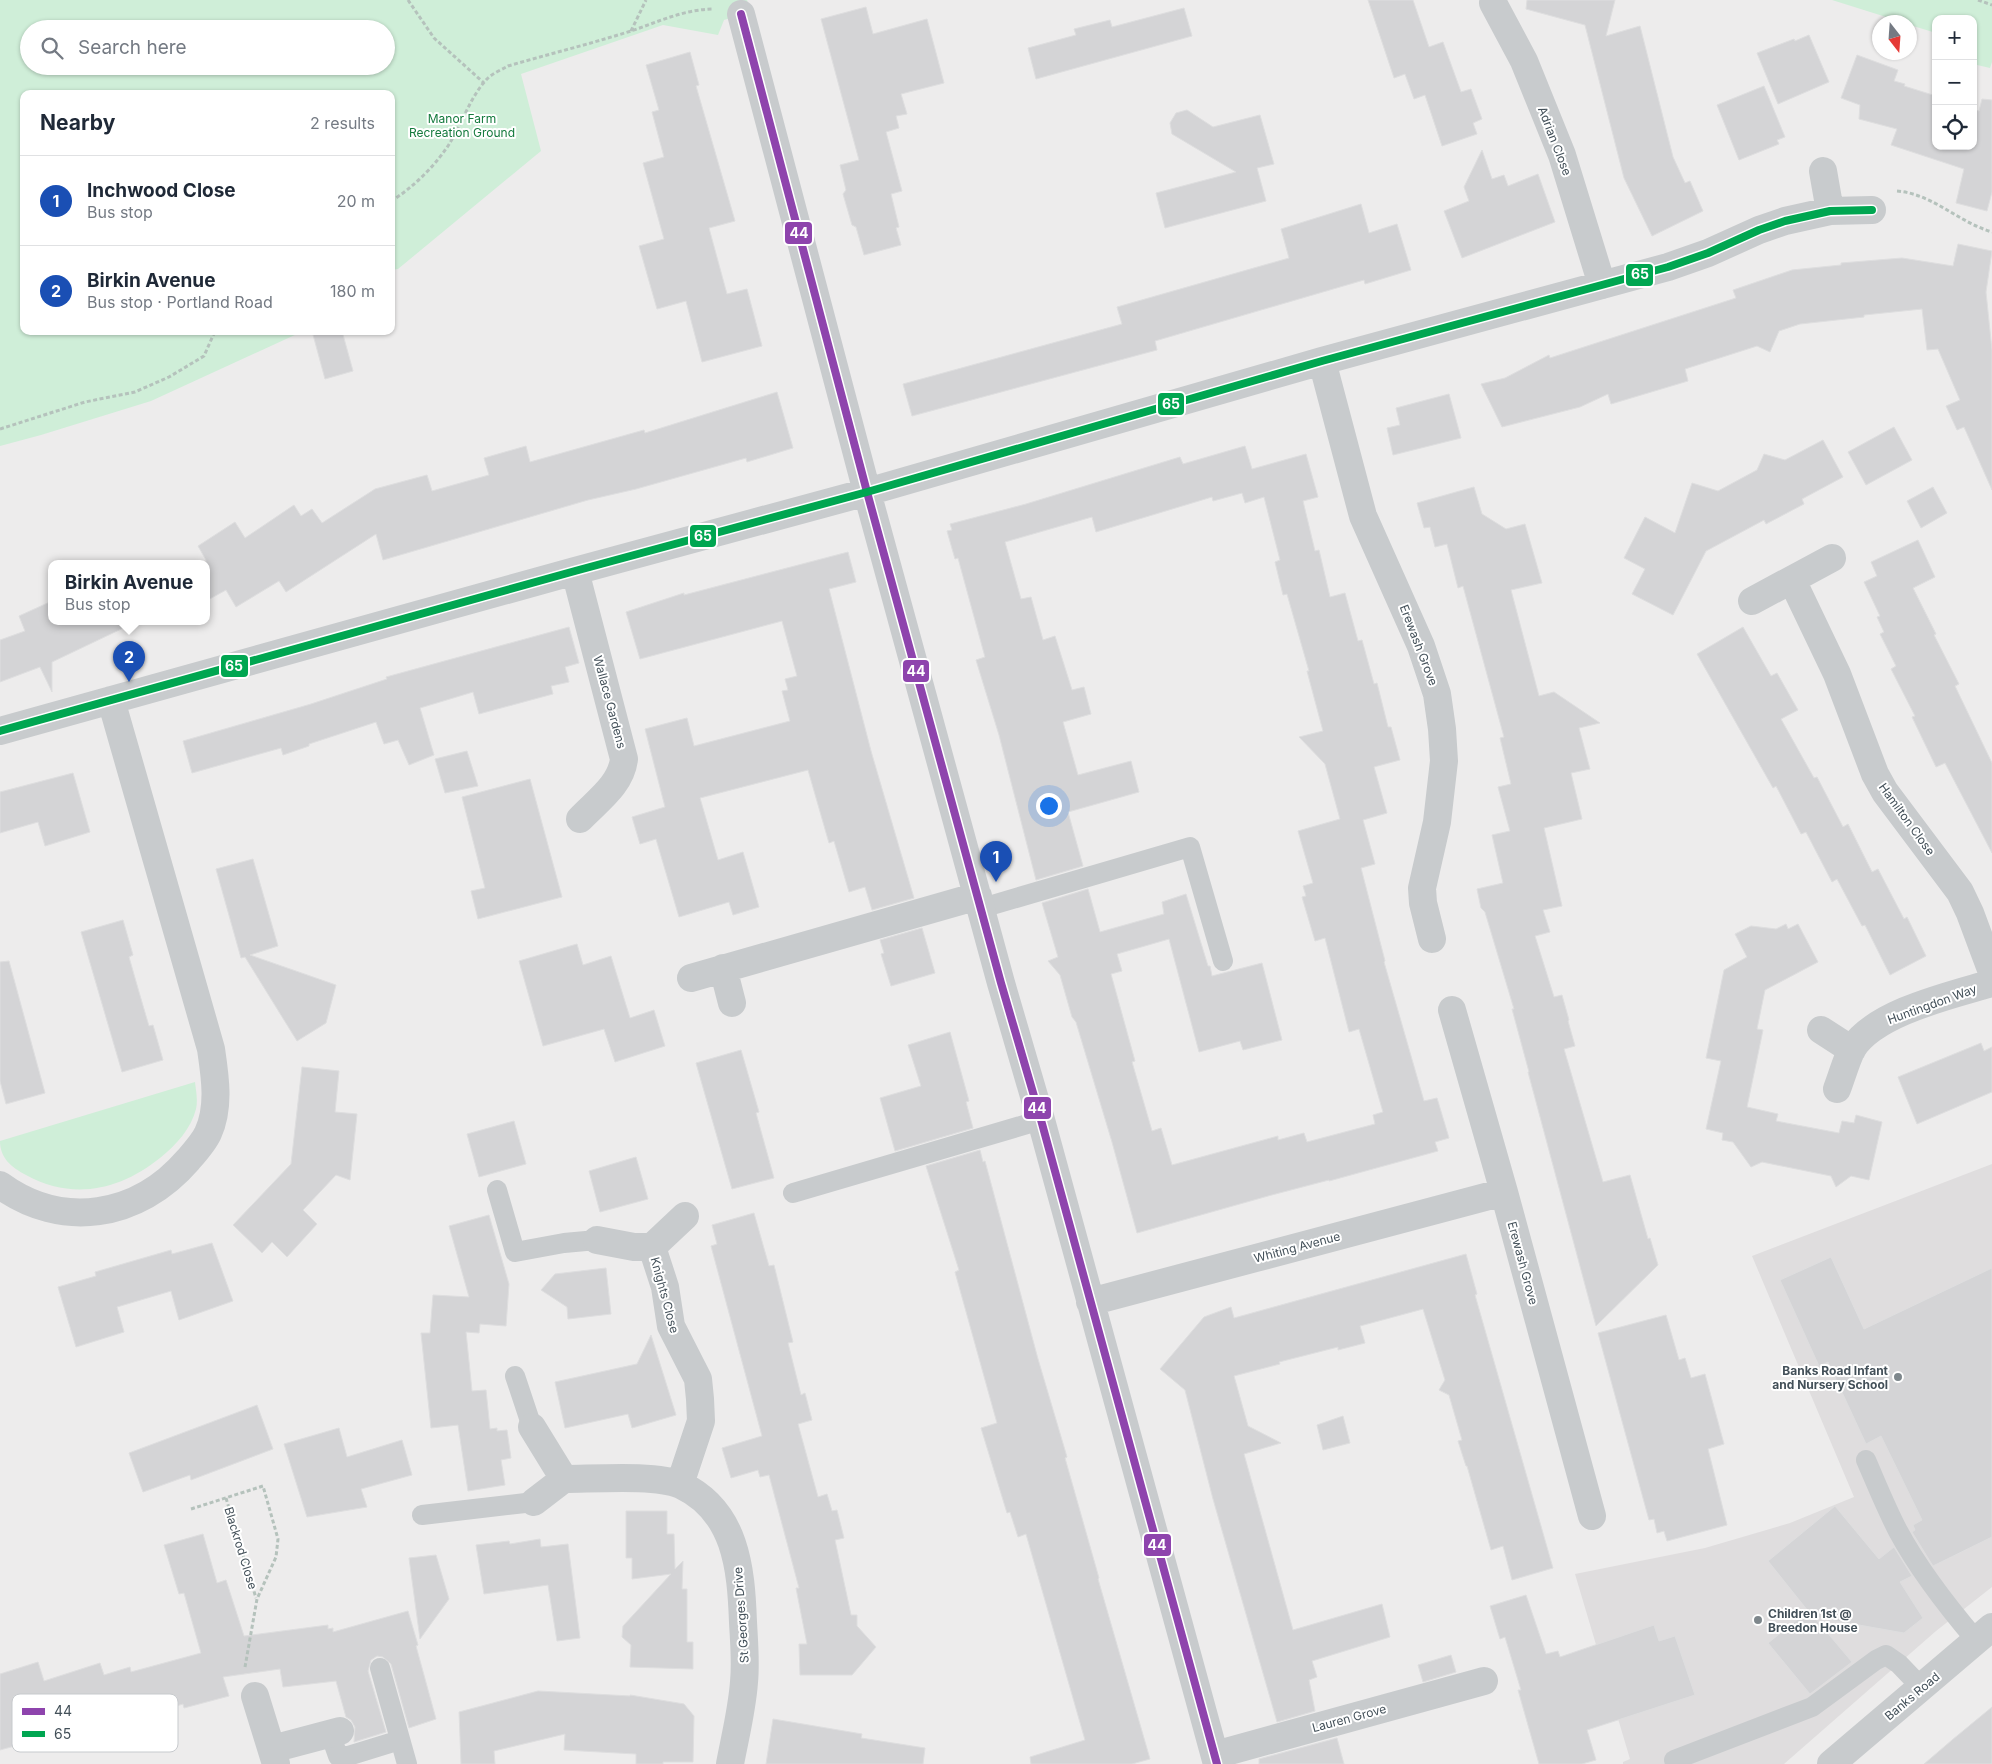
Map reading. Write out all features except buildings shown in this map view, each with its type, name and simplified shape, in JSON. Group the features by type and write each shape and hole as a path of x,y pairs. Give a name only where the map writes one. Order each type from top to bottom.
{"street":[{"name":"Adrian Close","path":"1493,3 1524,61 1562,155 1602,285"},
{"path":"741,14 867,492 1216,1759"},
{"path":"1823,171 1830,212"},
{"path":"0,731 867,492 1322,361 1668,267 1708,253 1759,230 1804,216 1830,212 1872,210"},
{"name":"Erewash Grove","path":"1322,361 1363,516 1421,646 1437,694 1444,761 1437,822 1422,888 1423,903 1432,939"},
{"path":"1752,601 1832,558"},
{"name":"Wallace Gardens","path":"575,571 624,759 623,769 617,780 580,819"},
{"name":"Hamilton Close","path":"1792,580 1837,674 1875,774 1885,792 1960,892 1992,972"},
{"path":"0,1185 42,1208 59,1211 76,1213 98,1212 127,1205 155,1189 177,1173 208,1132 214,1108 216,1082 211,1050 111,700"},
{"path":"691,978 723,968 980,902"},
{"path":"723,968 732,1002"},
{"name":"Huntingdon Way","path":"1837,1089 1852,1050 1864,1035 1884,1021 1926,1004 1992,983"},
{"name":"Erewash Grove","path":"1452,1010 1504,1192 1592,1516"},
{"path":"1821,1030 1852,1050"},
{"name":"Whiting Avenue","path":"1090,1302 1504,1192"},
{"name":"Knights Close","path":"597,1240 634,1247 652,1247 685,1216"},
{"name":"Knights Close","path":"652,1247 666,1287 671,1326 698,1379 700,1421 680,1484"},
{"path":"532,1427 564,1478 534,1502"},
{"name":"St Georges Drive","path":"564,1478 656,1480 680,1484 698,1495 712,1507 731,1537 738,1567 745,1654 744,1681 730,1764"},
{"name":"Banks Road","path":"1831,1764 1984,1634"},
{"name":"Lauren Grove","path":"1216,1759 1484,1681"},
{"path":"255,1696 274,1757 335,1732"}],"lane":[{"path":"980,902 1190,847 1223,961"},
{"path":"793,1193 1041,1120"},
{"name":"Knights Close","path":"496,1190 515,1252 564,1243 597,1240"},
{"path":"515,1376 532,1427"},
{"path":"1866,1460 1897,1530 1914,1559 1948,1607 1984,1634"},
{"path":"422,1515 534,1502"},
{"path":"1674,1760 1812,1708 1876,1660 1886,1655 1899,1664 1921,1687"},
{"path":"380,1668 407,1764"},
{"path":"335,1732 338,1756 348,1756 400,1740"}],"path":[{"path":"408,0 434,38 484,84"},
{"path":"631,31 646,0"},
{"path":"1978,0 1992,5"},
{"path":"395,199 402,195 420,177 451,142 474,94 486,80 508,66 697,10 716,9 741,14"},
{"path":"1872,210 1881,209 1884,190 1912,192 1933,201 1969,223 1992,232"},
{"path":"0,429 85,402 135,392 169,377 204,356 213,335"},
{"name":"Blackrod Close","path":"191,1509 264,1486 278,1539 276,1557 257,1599 245,1665 248,1686 255,1696"},
{"name":"Blackrod Close","path":"226,1498 257,1599"}],"shaded area":[{"path":"1992,1164 1992,1587 1936,1631 1784,1764 1623,1764 1623,1762 1630,1759 1575,1574 1705,1548 1790,1523 1854,1497 1752,1256"}],"green space":[{"name":"Manor Farm Recreation Ground","path":"0,0 747,0 751,12 724,20 718,35 663,25 521,74 541,151 398,269 395,269 395,90 20,90 20,335 295,335 151,401 0,446"},
{"path":"1832,0 1992,0 1992,62 1990,68 1977,65 1977,15 1932,15 1932,32 1917,27 1917,15 1880,15"},
{"path":"195,1082 197,1099 191,1123 166,1153 145,1169 129,1178 96,1188 61,1188 44,1183 16,1169 7,1161 2,1152 0,1141"}],"transit line":[{"name":"44","path":"741,14 867,492 1217,1764"},
{"name":"65","path":"0,731 867,492 1322,361 1668,267 1708,253 1759,230 1785,221 1830,211 1872,210"}],"place":[{"name":"Birkin Avenue","path":"129,682"},
{"name":"Inchwood Close","path":"996,882"},
{"name":"Banks Road Infant and Nursery School","path":"1898,1377"},
{"name":"Children 1st @ Breedon House","path":"1758,1620"}]}
